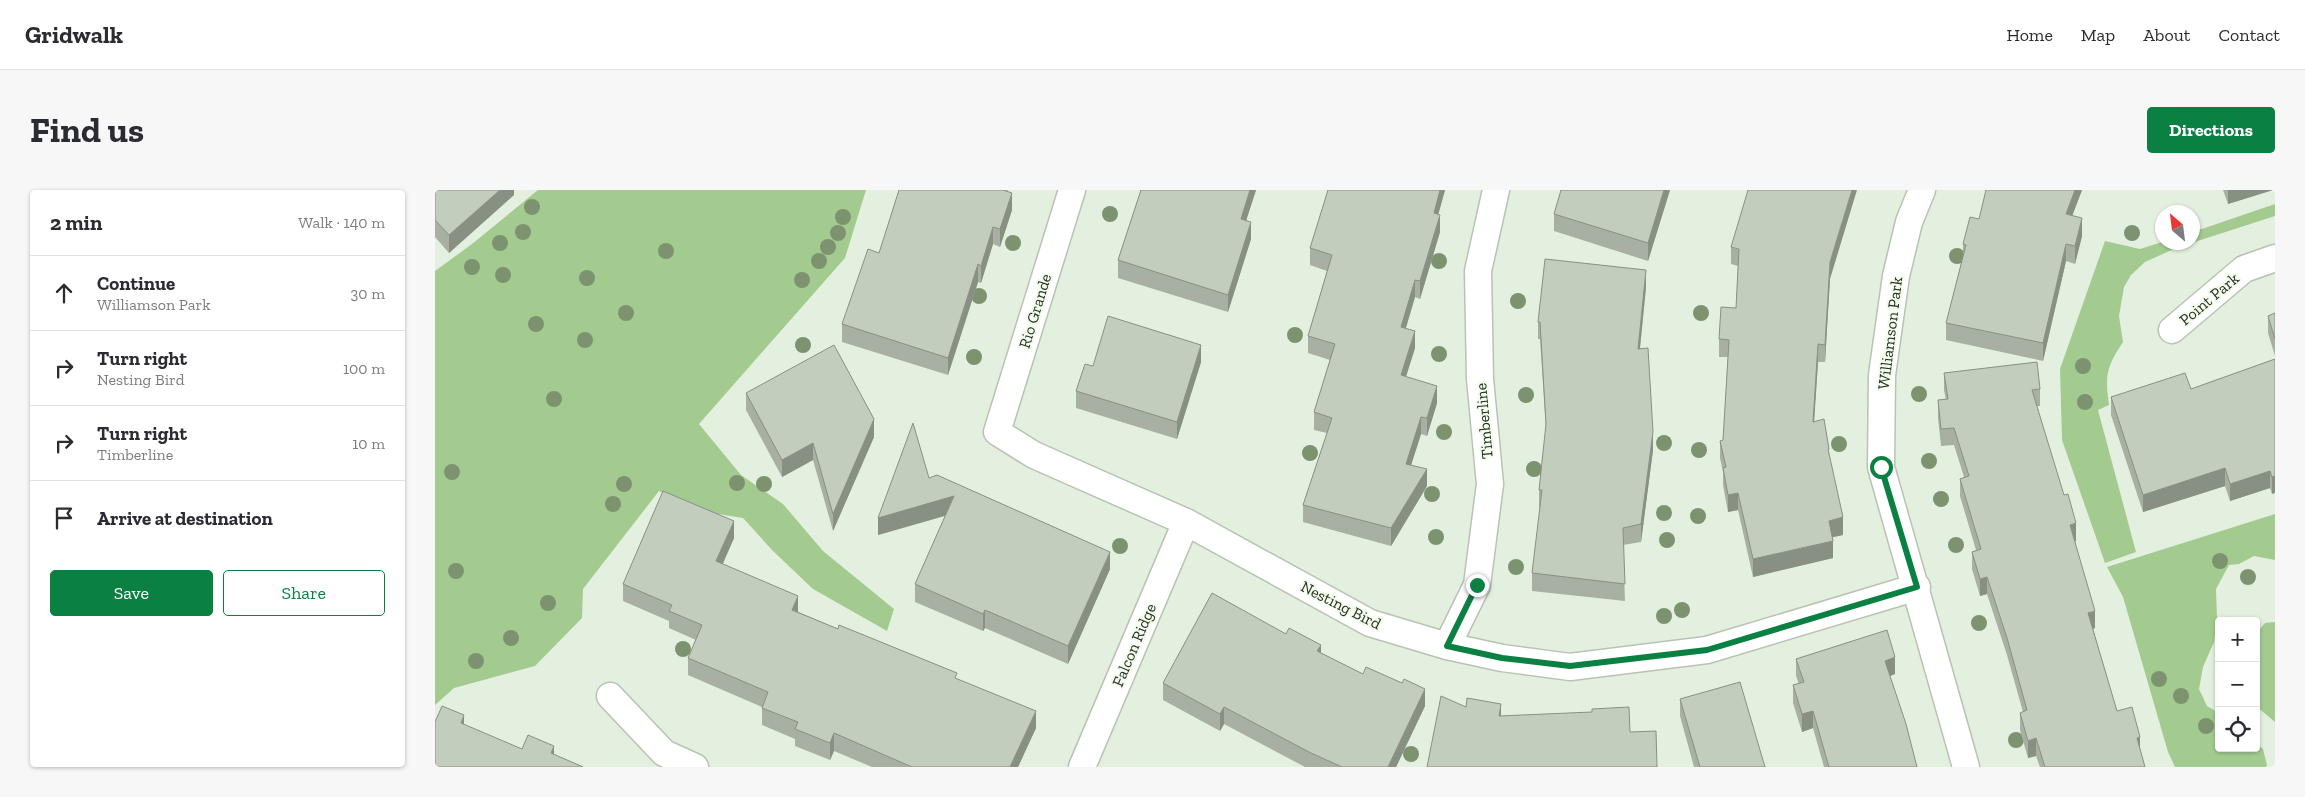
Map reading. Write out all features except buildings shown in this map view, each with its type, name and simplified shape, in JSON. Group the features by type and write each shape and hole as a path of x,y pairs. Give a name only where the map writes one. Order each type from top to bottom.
{"street":[{"name":"Rio Grande","path":"997,432 1072,190"},
{"name":"Timberline","path":"1447,646 1477,585 1489,484 1480,379 1478,271 1496,190"},
{"name":"Williamson Park","path":"1922,190 1909,222 1896,276 1881,384 1881,467 1917,587 1966,767"},
{"name":"Point Park","path":"2172,330 2244,269 2275,258"},
{"name":"Nesting Bird","path":"997,432 1034,455 1186,522 1370,624 1447,646 1502,658 1570,666 1698,651 1917,587"},
{"name":"Falcon Ridge","path":"1082,767 1186,522"},
{"path":"610,696 664,753 695,767"}],"green space":[{"path":"538,190 866,190 845,258 699,424 741,475 783,504 823,551 894,609 887,631 813,589 773,551 743,518 699,511 659,491 583,589 582,618 535,666 454,688 435,705 435,271 472,244"},
{"path":"2275,204 2275,216 2200,240 2200,230"},
{"path":"2105,241 2140,249 2155,244 2155,250 2172,250 2145,262 2131,275 2124,287 2119,316 2123,342 2108,372 2109,405 2098,410 2136,552 2105,563 2062,440 2060,369"},
{"path":"2275,514 2275,560 2254,556 2239,564 2229,565 2216,589 2217,617 2215,617 2214,642 2203,667 2199,689 2207,706 2215,711 2215,752 2260,752 2260,746 2263,749 2266,767 2175,767 2168,752 2123,597 2107,567"},
{"path":"2275,622 2275,722 2260,709 2260,629 2265,623"}],"route":[{"path":"1477,585 1447,646 1502,658 1570,666 1707,650 1917,587 1881,467"}]}
